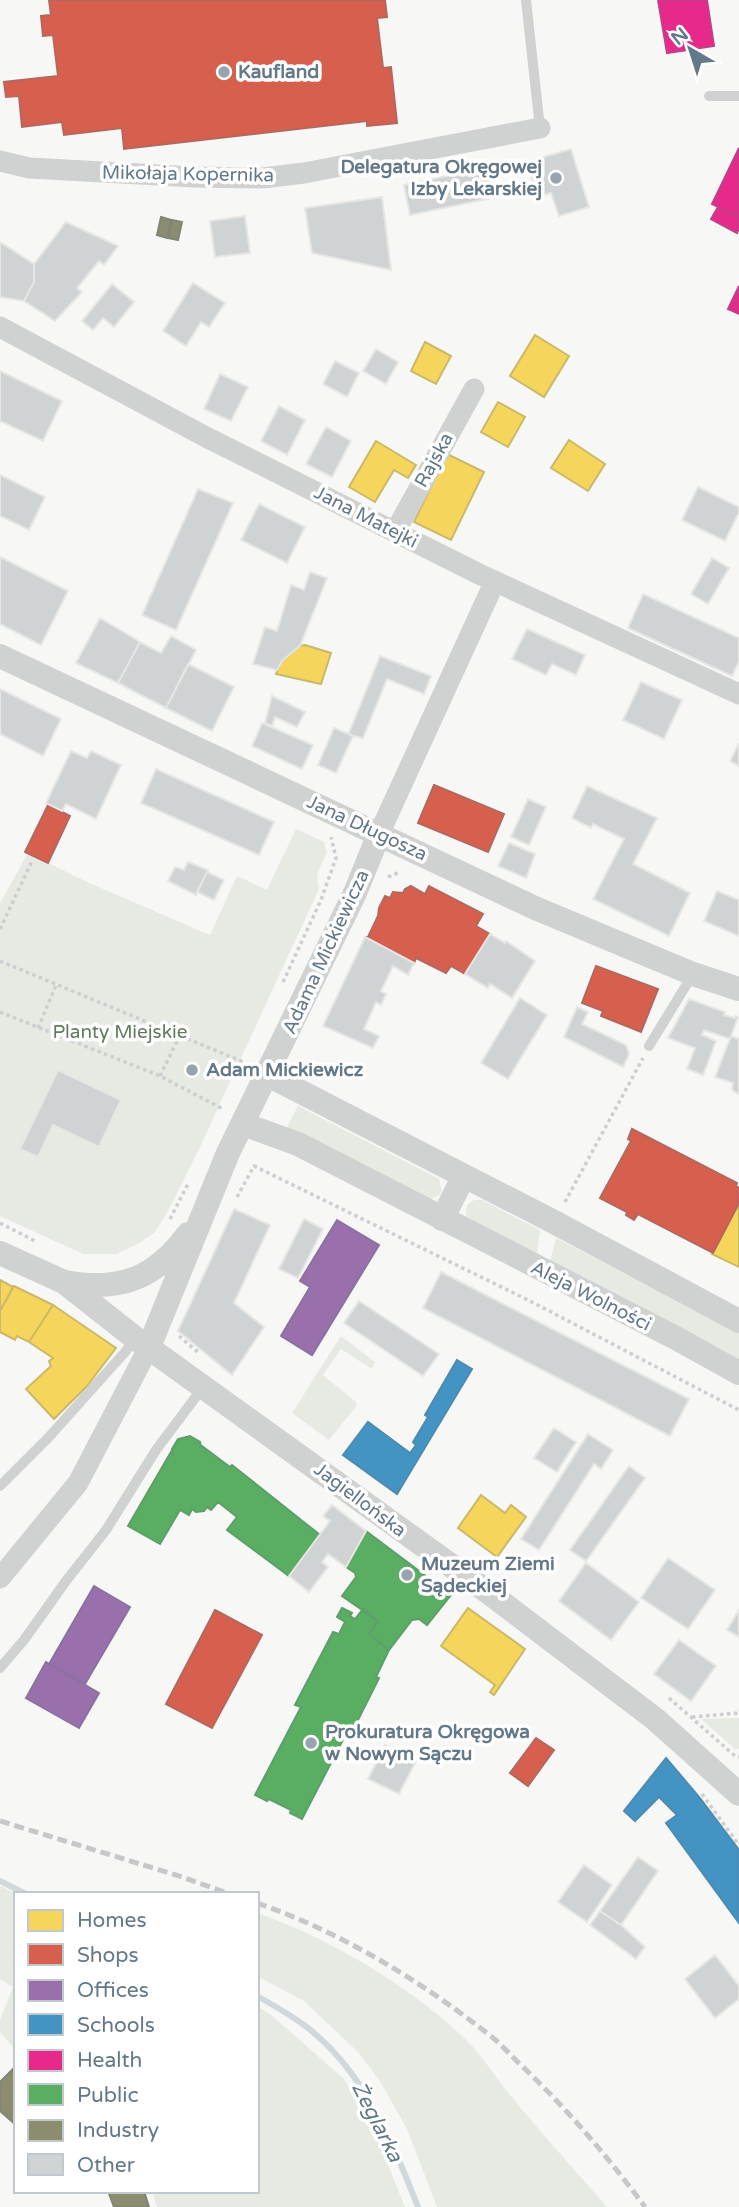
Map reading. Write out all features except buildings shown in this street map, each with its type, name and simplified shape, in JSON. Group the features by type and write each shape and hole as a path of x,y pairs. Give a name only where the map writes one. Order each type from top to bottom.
{"street":[{"name":"Mikołaja Kopernika","path":"0,161 29,167 195,177 263,178 304,173 540,128"},
{"name":"Jana Matejki","path":"0,327 194,430 495,582 739,694"},
{"name":"Rajska","path":"395,532 474,389"},
{"name":"Adama Mickiewicza","path":"0,1578 78,1483 228,1153 355,894 379,834 495,582"},
{"name":"Jana Długosza","path":"0,656 535,908 693,974 739,989"},
{"path":"268,1075 554,1222 739,1321"},
{"name":"Aleja Wolności","path":"243,1124 298,1144 739,1373"},
{"path":"442,1219 464,1176"},
{"name":"Adama Mickiewicza","path":"64,1282 89,1287 106,1286 150,1271 179,1246 206,1206"},
{"name":"Jagiellońska","path":"0,1253 64,1282 142,1342 488,1592 655,1719 739,1793"}],"lane":[{"path":"526,0 540,128"},
{"path":"709,96 739,96"},
{"path":"649,1046 693,974"},
{"path":"0,1486 49,1437 126,1351 142,1342"},
{"path":"0,1668 106,1530 156,1450 204,1387"}],"path":[{"path":"282,985 325,889 336,858 331,837 342,817"},
{"path":"0,929 32,861"},
{"path":"0,961 246,1063 250,1053"},
{"path":"38,1028 57,983"},
{"path":"0,1012 160,1076 223,1109"},
{"path":"160,1076 180,1035"},
{"path":"554,1222 649,1046"},
{"path":"254,1166 528,1300 739,1410"},
{"path":"169,1220 191,1178"},
{"path":"0,1223 46,1247"},
{"path":"528,1300 539,1270"},
{"path":"671,1700 739,1757"},
{"path":"692,1717 739,1713"}],"green space":[{"name":"Planty Miejskie","path":"296,829 324,842 327,853 317,873 319,889 199,1149 155,1232 117,1254 83,1254 0,1216 0,903 28,853 87,882 210,935 237,876 267,890"},
{"path":"298,1106 439,1179 442,1191 430,1199 287,1127"},
{"path":"474,1200 482,1200 540,1230 537,1254 470,1220 466,1216 467,1205"},
{"path":"556,1238 739,1333 739,1360 550,1262"},
{"path":"341,1336 375,1362 372,1369 341,1349 323,1375 357,1405 329,1440 292,1413"},
{"path":"739,1718 739,1749 735,1749 701,1719"},
{"path":"0,1886 14,1893 14,2049 0,2032 0,2020 13,1987 0,1979"},
{"path":"259,1914 310,1935 366,1964 441,2017 474,2048 518,2105 607,2207 437,2207 407,2129 380,2081 358,2052 304,2001 259,1977"},
{"path":"259,2007 343,2078 368,2116 405,2207 157,2207 153,2193 259,2193"}],"waterway":[{"name":"Żeglarka","path":"0,1881 22,1892"},
{"name":"Żeglarka","path":"259,1997 287,2013 325,2043 359,2084 386,2131 418,2207"}],"railway":[{"path":"0,1821 224,1892"},
{"path":"259,1904 320,1929 380,1960 492,2037 572,2117 645,2207"}],"place":[{"name":"Kaufland","path":"224,72"},
{"name":"Delegatura Okręgowej Izby Lekarskiej","path":"556,178"},
{"name":"Adam Mickiewicz","path":"192,1070"},
{"name":"Muzeum Ziemi Sądeckiej","path":"407,1575"},
{"name":"Prokuratura Okręgowa w Nowym Sączu","path":"311,1743"}]}
